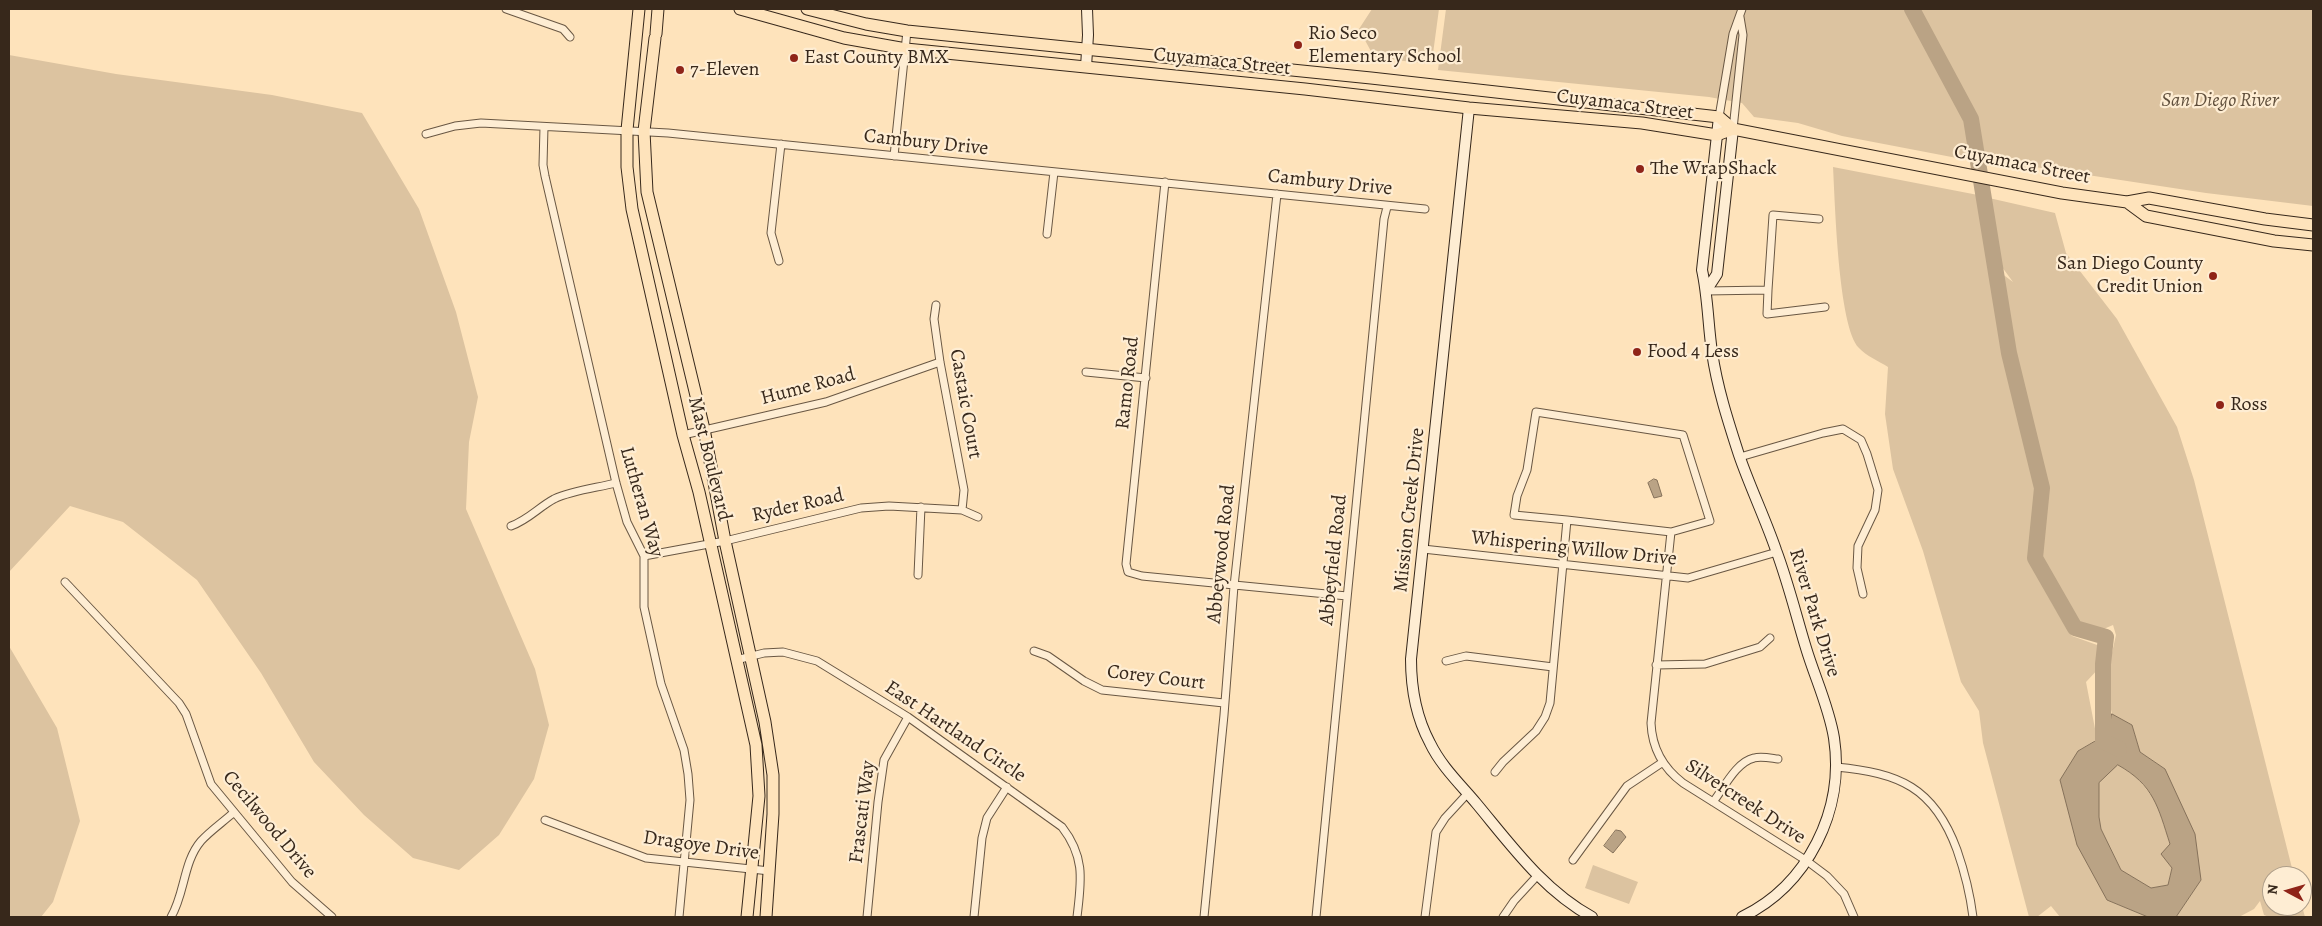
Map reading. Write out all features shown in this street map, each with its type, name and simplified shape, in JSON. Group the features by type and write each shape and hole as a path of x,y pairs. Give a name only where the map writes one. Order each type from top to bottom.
{"main road":[{"name":"Mast Boulevard","path":"639,9 627,130 627,167 632,209 756,745 759,796 746,917"},
{"name":"Mast Boulevard","path":"658,9 644,131 647,192 704,429 724,541 765,722 773,775 770,871 766,917"},
{"name":"Cuyamaca Street","path":"740,9 844,38 906,48 1469,108 1642,123 1717,135 1732,129 2062,193 2127,202 2149,198 2264,219 2313,225"},
{"name":"Cuyamaca Street","path":"807,9 866,24 907,31 1352,76 1719,117 1732,129"},
{"path":"1350,94 1352,76"},
{"name":"Cuyamaca Street","path":"2127,202 2146,216 2274,241 2313,245"}],"street":[{"path":"506,9 563,29 570,37"},
{"path":"1086,68 1087,9"},
{"name":"River Park Drive","path":"1742,9 1733,34 1719,117 1702,270 1706,291 1708,324 1714,362 1740,457 1777,552 1806,650 1828,714 1834,740 1836,767 1834,792 1826,821 1807,861 1780,891 1742,917"},
{"name":"River Park Drive","path":"1706,291 1717,274 1743,35 1740,17"},
{"path":"894,156 907,31"},
{"name":"Mission Creek Drive","path":"1469,108 1412,659 1415,702 1424,730 1437,757 1537,876"},
{"name":"Cambury Drive","path":"426,134 455,126 481,123 644,131 1164,182 1387,207 1425,209"},
{"name":"Lutheran Way","path":"544,127 544,170 616,483 627,522 644,556 645,610 661,684 684,750 690,800 679,917"},
{"path":"779,261 771,234 781,144"},
{"path":"1047,234 1054,172"},
{"name":"Ramo Road","path":"1164,182 1126,564 1128,572 1142,576 1234,586"},
{"name":"Abbeywood Road","path":"1204,917 1234,586 1277,194"},
{"name":"Abbeyfield Road","path":"1316,917 1384,219 1387,207"},
{"path":"1819,219 1773,215 1767,314 1825,307"},
{"path":"1706,291 1768,290"},
{"name":"Castaic Court","path":"936,305 934,319 940,362 964,490 962,510"},
{"name":"Hume Road","path":"683,435 826,402 940,362"},
{"path":"1086,372 1146,378"},
{"path":"1536,412 1683,435 1710,521 1672,532 1568,520 1514,515 1517,496 1527,470 1536,412"},
{"path":"1740,457 1843,429 1861,440 1868,454 1878,490 1875,510 1858,546 1857,568 1863,594"},
{"path":"510,526 523,521 554,500 570,494 616,483"},
{"path":"918,575 921,507"},
{"name":"Ryder Road","path":"644,556 724,541 860,508 921,507 962,510 978,517"},
{"path":"1495,772 1536,731 1545,717 1550,703 1568,520"},
{"name":"Silvercreek Drive","path":"1672,532 1665,577 1656,665 1652,732 1662,762 1675,777 1807,861 1839,888 1848,901 1854,917"},
{"name":"Whispering Willow Drive","path":"1423,549 1665,577 1688,578 1777,552"},
{"name":"Cecilwood Drive","path":"65,582 179,703 186,714 211,784 233,813 292,882 332,917"},
{"path":"1234,586 1347,596"},
{"path":"1656,665 1705,664 1760,647 1770,638"},
{"name":"Corey Court","path":"1034,651 1048,656 1084,681 1102,690 1224,703"},
{"name":"East Hartland Circle","path":"736,660 751,658 764,653 782,652 817,661 908,717 1062,828 1073,844 1082,874 1077,917"},
{"path":"1446,661 1466,656 1553,667"},
{"name":"Frascati Way","path":"868,917 884,760 908,717"},
{"path":"1713,802 1738,768 1746,761 1759,758 1778,759"},
{"path":"1573,860 1626,786 1662,762"},
{"path":"1836,767 1862,769 1891,777 1908,784 1930,801 1942,817 1951,834 1969,885 1973,917"},
{"path":"974,917 982,838 987,818 1007,787"},
{"path":"1425,917 1436,832 1445,818 1468,794"},
{"path":"171,917 181,896 187,868 196,849 201,841 233,813"},
{"name":"Dragoye Drive","path":"545,820 646,858 770,871"},
{"path":"1504,917 1514,901 1537,876 1560,897 1592,917"}],"green space":[{"path":"1372,9 1439,9 1432,61 1427,64 1374,57 1359,29"},
{"name":"San Diego River","path":"1446,9 2313,9 2313,206 2206,193 2035,167 2030,172 1842,136 1798,123 1754,117 1742,103 1709,97 1438,70"},
{"path":"9,55 116,74 272,95 362,113 419,209 456,312 478,397 469,442 466,509 535,669 549,725 534,779 499,835 459,870 413,858 364,815 314,762 261,673 197,580 123,522 70,506 9,572"},
{"path":"1833,167 1978,195 2008,378 2021,419 2038,486 2032,562 2053,605 2072,636 2100,646 2101,666 2086,682 2097,739 2078,751 2107,900 2148,917 2060,917 2051,906 2037,917 2029,917 1983,743 1979,711 1961,682 1923,551 1893,469 1885,414 1888,367 1859,348 1852,336 1846,316 1839,262"},
{"path":"1989,198 2055,213 2066,253 2117,319 2177,427 2194,480 2291,866 2262,866 2262,908 2260,901 2254,909 2239,917 2176,917 2201,880 2165,769 2140,752 2132,725 2112,714 2105,684 2116,635 2113,625 2099,631 2083,627 2038,554 2042,527 2042,478 2016,364 2001,273 2013,282 2002,267"},
{"path":"9,646 57,728 80,821 53,902 41,917 9,917"},
{"path":"2118,765 2135,775 2156,801 2170,844 2172,868 2168,885 2151,888 2121,870 2101,829 2099,783"},
{"path":"1593,865 1638,882 1629,904 1585,888"},
{"path":"2266,916 2305,917 2269,917"}],"shaded area":[{"path":"1654,479 1657,480 1662,496 1654,498 1648,483"},
{"path":"2112,714 2132,725 2140,752 2165,769 2195,834 2201,880 2176,917 2148,917 2107,900 2077,845 2060,780 2078,751 2107,734","holes":["2118,765 2147,789 2162,819 2170,844 2161,854 2172,868 2168,885 2151,888 2121,870 2101,829 2099,783"]},
{"path":"1616,830 1621,831 1626,837 1613,853 1604,846"}],"waterway":[{"name":"San Diego River","path":"1912,9 1971,119 2009,353 2042,488 2035,558 2075,628 2106,637 2103,664 2103,741 2119,749"}],"place":[{"name":"Rio Seco Elementary School","path":"1298,45"},
{"name":"East County BMX","path":"794,58"},
{"name":"7-Eleven","path":"680,70"},
{"name":"The WrapShack","path":"1640,169"},
{"name":"San Diego County Credit Union","path":"2213,276"},
{"name":"Food 4 Less","path":"1637,352"},
{"name":"Ross","path":"2220,405"}]}
